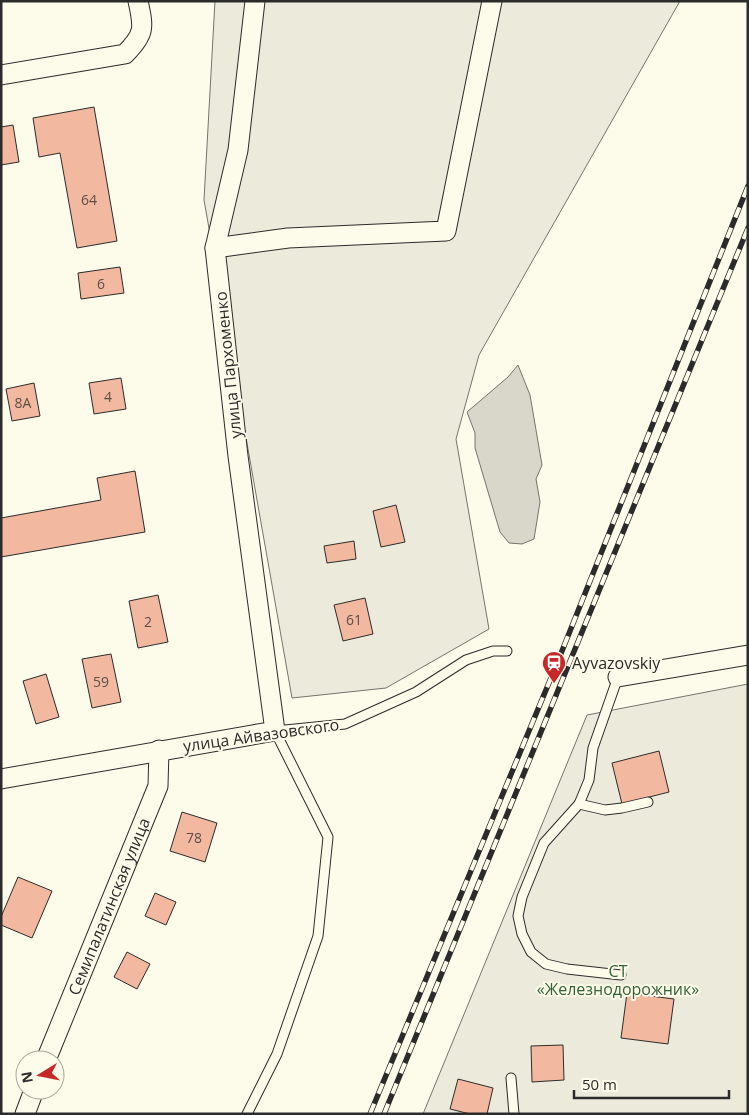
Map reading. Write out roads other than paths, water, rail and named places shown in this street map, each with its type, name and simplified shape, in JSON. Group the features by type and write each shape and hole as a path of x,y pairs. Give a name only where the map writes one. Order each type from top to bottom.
{"street":[{"path":"1,75 125,54 139,40 143,23 138,1"},
{"name":"улица Пархоменко","path":"255,1 238,150 215,248 238,456 275,731"},
{"path":"215,248 288,238 446,231 492,1"},
{"path":"618,677 748,655"},
{"name":"улица Айвазовского","path":"1,779 275,731"},
{"name":"Семипалатинская улица","path":"50,1050 158,786 159,750"},
{"path":"25,1114 30,1100"}],"lane":[{"name":"улица Айвазовского","path":"275,731 345,724 416,692 466,660 493,651 507,651"},
{"path":"618,677 593,748 589,780 579,804 544,843 522,897 518,916 522,934 531,952 546,964 567,969 621,974"},
{"path":"247,1114 278,1054 318,936 328,837 275,731"},
{"path":"579,804 605,810 648,802"},
{"path":"511,1078 514,1114"}],"railway":[{"path":"370,1114 558,661 748,186"},
{"path":"384,1114 748,228"}],"place":[{"name":"Ayvazovskiy","path":"554,684"}],"park label":[{"name":"СТ «Железнодорожник»","path":"618,980"}]}
